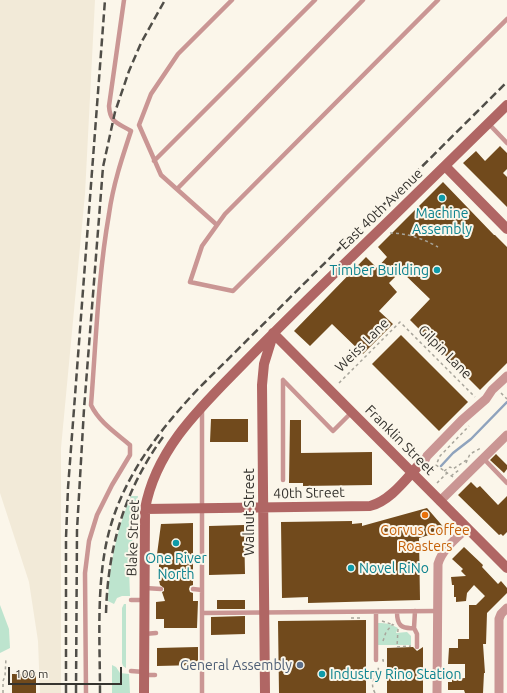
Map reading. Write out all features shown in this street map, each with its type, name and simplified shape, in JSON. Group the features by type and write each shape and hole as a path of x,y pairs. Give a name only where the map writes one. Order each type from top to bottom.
{"street":[{"name":"East 40th Avenue","path":"273,333 507,105"},
{"path":"445,166 507,229"},
{"name":"Blake Street","path":"144,693 145,509 151,485 163,458 175,439 202,406 273,333"},
{"name":"Franklin Street","path":"273,333 352,412 416,469 440,501 507,568"},
{"name":"Walnut Street","path":"265,693 262,385 264,364 273,333"},
{"path":"416,469 462,420 486,399 492,390 507,376"},
{"path":"440,501 507,435"},
{"name":"40th Street","path":"145,509 370,506 386,498 416,469"},
{"path":"437,693 437,570 439,559 445,550 467,528"},
{"path":"499,693 500,616 507,608"}],"lane":[{"path":"124,0 109,106 110,115 113,120 131,131"},
{"path":"86,693 85,573 90,541 97,515 112,485 130,455 130,445 95,414 91,405 103,261 109,213 122,157 131,131 139,125 151,94 178,54 232,0"},
{"path":"154,161 315,0"},
{"path":"177,189 363,0"},
{"path":"438,0 225,214 202,246 190,282 233,292 507,19"},
{"path":"488,124 507,142"},
{"path":"139,125 161,175 217,225"},
{"path":"283,480 283,380 333,431 352,412"},
{"path":"202,406 202,693"},
{"path":"483,458 507,483"},
{"path":"145,588 161,589"},
{"path":"193,590 202,590"},
{"path":"131,600 144,600"},
{"path":"414,611 414,628 417,634 417,647"},
{"path":"202,614 437,611"},
{"path":"376,612 376,660"},
{"path":"397,612 399,623 402,627 407,629 414,628"},
{"path":"144,634 156,633"},
{"path":"131,671 155,675"}],"path":[{"path":"390,233 423,239 438,247"},
{"name":"Weiss Lane","path":"339,383 400,322"},
{"name":"Gilpin Lane","path":"400,322 475,397"},
{"path":"502,394 507,399"},
{"path":"456,480 436,465 440,456 469,426"},
{"path":"444,471 450,467 453,469 468,459"},
{"path":"437,483 447,473"},
{"path":"351,617 350,619 374,618 374,621 393,624 399,628 397,630 397,647 417,647"},
{"path":"382,646 386,632 393,624"},
{"path":"3,693 1,681 6,676 6,658"},
{"path":"375,693 372,685 374,676 379,668 379,663 376,660"}],"shaded area":[{"path":"0,0 95,0 85,194 61,448 61,693 40,693 38,641 29,582 0,493"}],"green space":[{"path":"131,496 138,496 133,526 131,567 129,568 130,596 122,596 117,598 114,604 108,601 112,561 118,534"},
{"path":"124,604 126,604 126,668 122,663 122,608"},
{"path":"0,605 9,629 10,648 0,653"},
{"path":"378,623 388,624 398,628 396,633 407,632 411,636 411,645 378,645"},
{"path":"112,665 116,667 120,673 129,674 130,693 112,693"}],"building":[{"path":"500,146 507,153 507,169 503,173 507,177 507,207 463,163 476,151 485,161"},
{"path":"443,182 507,247 507,363 480,390 410,320 430,299 401,271 389,283 397,292 379,311 393,324 363,354 332,324 310,346 294,331 366,257 377,268 387,257 378,247"},
{"path":"401,335 468,402 439,431 372,364"},
{"path":"211,419 248,419 248,442 210,442"},
{"path":"290,420 301,420 301,453 372,452 372,485 303,486 303,483 289,483"},
{"path":"496,454 507,465 507,469 504,473 490,460"},
{"path":"471,482 477,488 480,486 498,505 507,496 507,532 503,536 501,534 499,535 458,495"},
{"name":"Novel RiNo","path":"427,508 446,530 419,538 420,600 308,603 308,597 282,598 281,522 352,521 352,524 362,523 362,526"},
{"name":"One River North","path":"193,523 193,585 190,586 189,589 190,592 193,593 193,601 198,601 197,628 164,628 164,619 156,619 156,602 165,601 162,592 164,591 164,588 160,585 159,580 159,562 156,562 161,524"},
{"path":"244,525 245,574 209,575 209,526"},
{"path":"464,547 483,565 482,567 498,584 501,581 507,588 507,593 487,613 486,644 483,644 485,673 483,693 465,693 464,690 448,690 448,682 452,682 452,679 465,678 465,664 448,664 449,648 458,648 458,639 469,639 469,605 476,605 485,596 474,585 467,593 466,601 456,602 456,597 454,597 454,585 452,585 451,577 466,576 461,571 463,569 452,559"},
{"path":"217,600 245,600 245,609 217,609"},
{"path":"245,616 245,634 211,635 211,617"},
{"name":"Industry Rino Station","path":"366,620 366,693 279,693 278,621"},
{"path":"198,647 198,665 157,666 157,648"},
{"path":"413,647 417,651 423,647 423,693 387,693 387,648"},
{"path":"21,672 36,672 36,693 12,693 12,674 21,674"}],"waterway":[{"path":"441,466 453,453 471,439 507,402"}],"railway":[{"path":"66,693 66,538 68,488 105,0"},
{"path":"76,693 77,530 84,409 103,167 115,112 129,71 141,43 165,0"},
{"path":"100,693 100,590 104,556 109,532 126,486 151,445 181,407 198,389 507,82"},
{"path":"106,613 110,565 121,520 128,499 138,478 149,457 163,437"}],"place":[{"name":"Machine Assembly","path":"442,198"},
{"name":"Timber Building","path":"437,270"},
{"name":"Corvus Coffee Roasters","path":"425,515"},
{"name":"One River North","path":"176,543"},
{"name":"Novel RiNo","path":"351,568"},
{"name":"General Assembly","path":"300,665"},
{"name":"Industry Rino Station","path":"322,674"}]}
